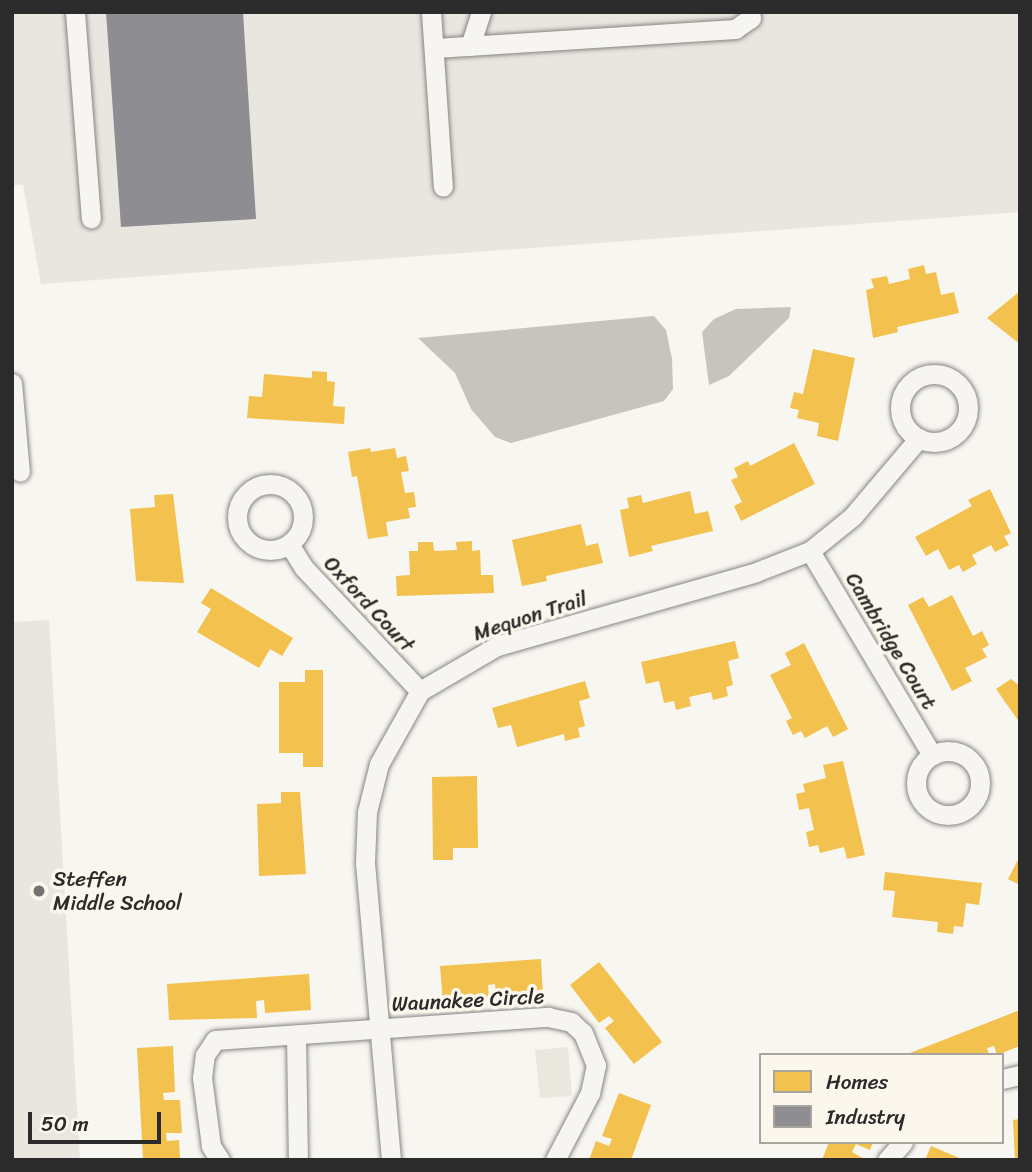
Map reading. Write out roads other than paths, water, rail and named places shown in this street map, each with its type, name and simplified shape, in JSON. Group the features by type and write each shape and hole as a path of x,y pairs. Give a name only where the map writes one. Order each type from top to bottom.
{"street":[{"path":"75,12 91,218"},
{"path":"431,12 443,187"},
{"path":"470,46 481,12"},
{"path":"435,48 735,29 751,18 750,12"},
{"path":"12,383 20,472"},
{"name":"Mequon Trail","path":"420,691 497,646 756,572 810,551 853,516 919,439"},
{"name":"Oxford Court","path":"289,544 304,568 420,691"},
{"name":"Cambridge Court","path":"810,551 932,755"},
{"path":"391,1160 365,863 367,812 379,764 420,691"},
{"name":"Waunakee Circle","path":"220,1160 211,1146 202,1078 205,1055 215,1040 548,1017 571,1022 593,1049 596,1065 590,1093 555,1160"},
{"path":"296,1036 298,1160"},
{"path":"887,1160 900,1144"}],"place":[{"name":"Steffen Middle School","path":"39,891"}]}
